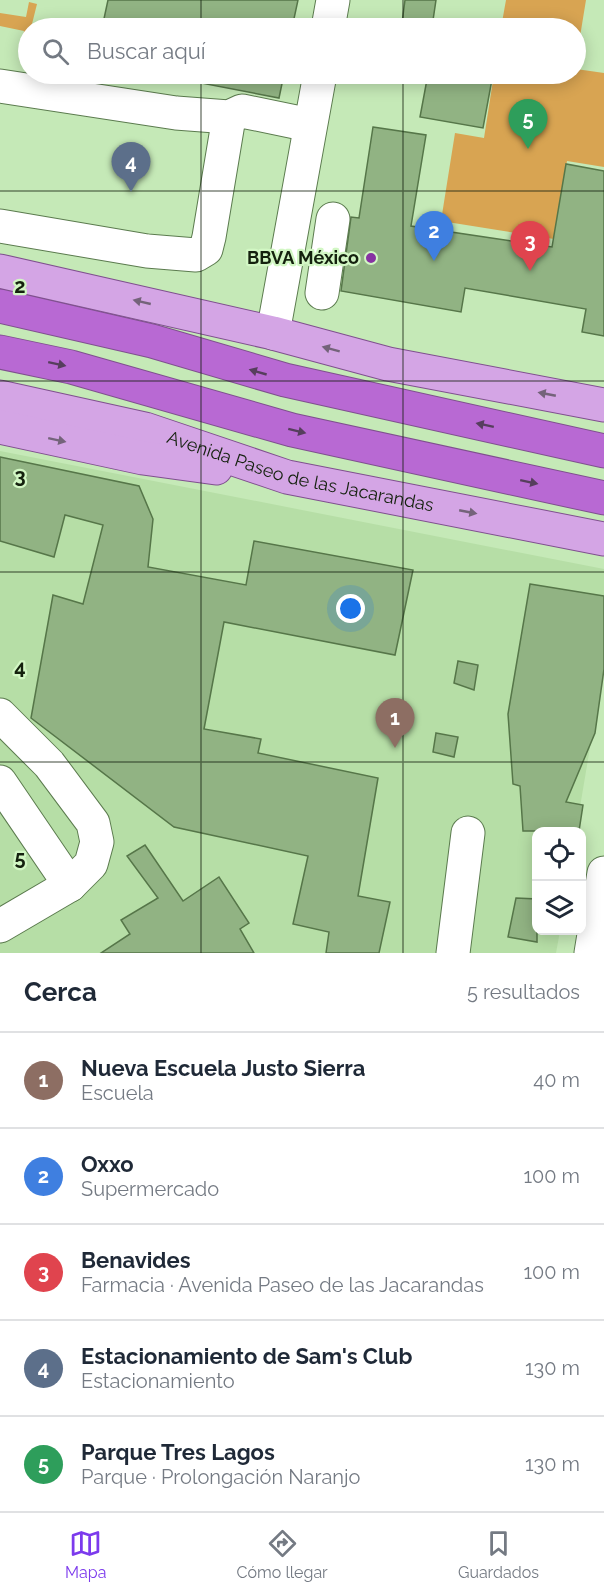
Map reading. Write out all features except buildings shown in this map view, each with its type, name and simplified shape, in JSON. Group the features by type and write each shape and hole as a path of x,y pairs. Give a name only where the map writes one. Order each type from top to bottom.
{"highway":[{"path":"0,306 140,339 285,380 604,451"},
{"path":"0,352 71,367 303,433 604,498"}],"main road":[{"path":"0,271 273,333 388,364 604,405"},
{"name":"Avenida Paseo de las Jacarandas","path":"0,397 145,429 287,477 604,539"},
{"path":"0,427 143,458 287,477"}],"street":[{"path":"330,18 333,0"},
{"path":"273,333 318,84"},
{"path":"0,86 122,106 229,117 243,128 272,138 308,134"},
{"path":"0,226 147,251 196,255 206,249 209,237 229,117"},
{"path":"322,293 333,219"},
{"path":"0,715 49,764 93,824 97,842 91,864 70,885 0,926"},
{"path":"0,782 70,885"},
{"path":"453,953 468,833"},
{"path":"591,953 604,873"}],"shaded area":[{"path":"506,0 586,0 583,18 503,18"},
{"path":"29,2 37,4 34,18 18,18 18,30 0,26 0,13 26,17"},
{"path":"586,70 604,73 604,167 567,161 554,239 441,221 455,133 484,138 492,84 586,84"},
{"path":"0,451 604,569 604,664 577,827 532,827 532,935 559,935 556,953 0,953"}],"place":[{"name":"Parque Tres Lagos","path":"528,149"},
{"name":"Estacionamiento de Sam's Club","path":"131,192"},
{"name":"BBVA México","path":"371,258"},
{"name":"Oxxo","path":"434,261"},
{"name":"Benavides","path":"530,271"},
{"name":"Nueva Escuela Justo Sierra","path":"395,748"}]}
